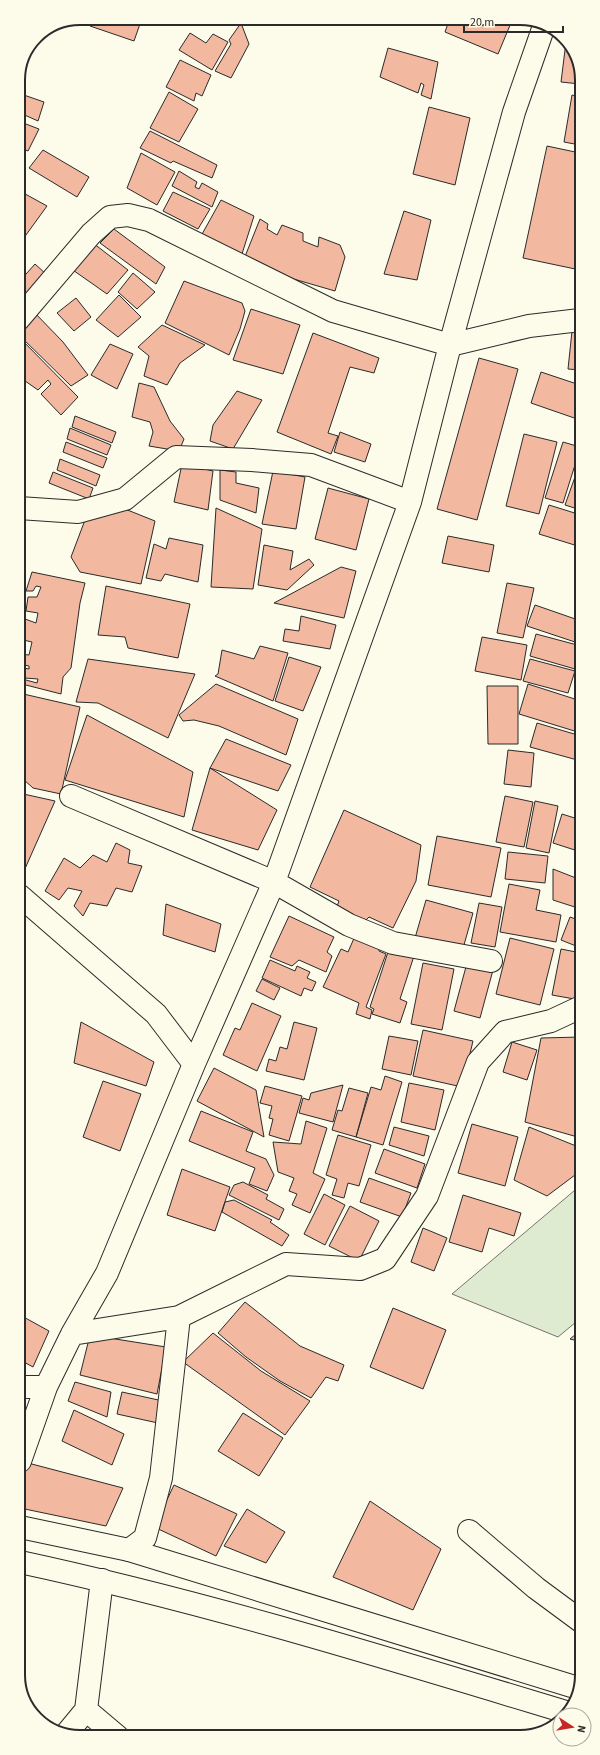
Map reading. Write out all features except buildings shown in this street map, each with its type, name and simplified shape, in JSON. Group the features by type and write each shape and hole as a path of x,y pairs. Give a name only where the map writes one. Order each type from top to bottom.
{"street":[{"path":"25,1447 46,1387 72,1334 107,1273 194,1064 274,882 410,502 450,345 514,112 543,30"},
{"path":"25,312 92,234 110,217 128,215 149,220 333,311 450,345 529,326 575,321"},
{"path":"25,508 78,512 125,500 176,457 252,460 311,465 410,502"},
{"path":"71,796 274,882 349,925 393,943 491,961"},
{"path":"25,900 156,1014 194,1064"},
{"path":"72,1334 180,1317 286,1264 360,1269 385,1259 427,1196 478,1062 505,1032 551,1020 575,1010"},
{"path":"129,1550 145,1538 162,1478 180,1317"},
{"path":"25,1387 46,1387"},
{"path":"25,1528 129,1550 574,1687"},
{"path":"469,1531 536,1588 575,1617"},
{"path":"25,1563 102,1580 284,1627 552,1708"},
{"path":"70,1729 86,1710 102,1580"},
{"path":"86,1710 110,1730"}],"green space":[{"path":"575,1190 575,1323 558,1337 452,1294"}]}
